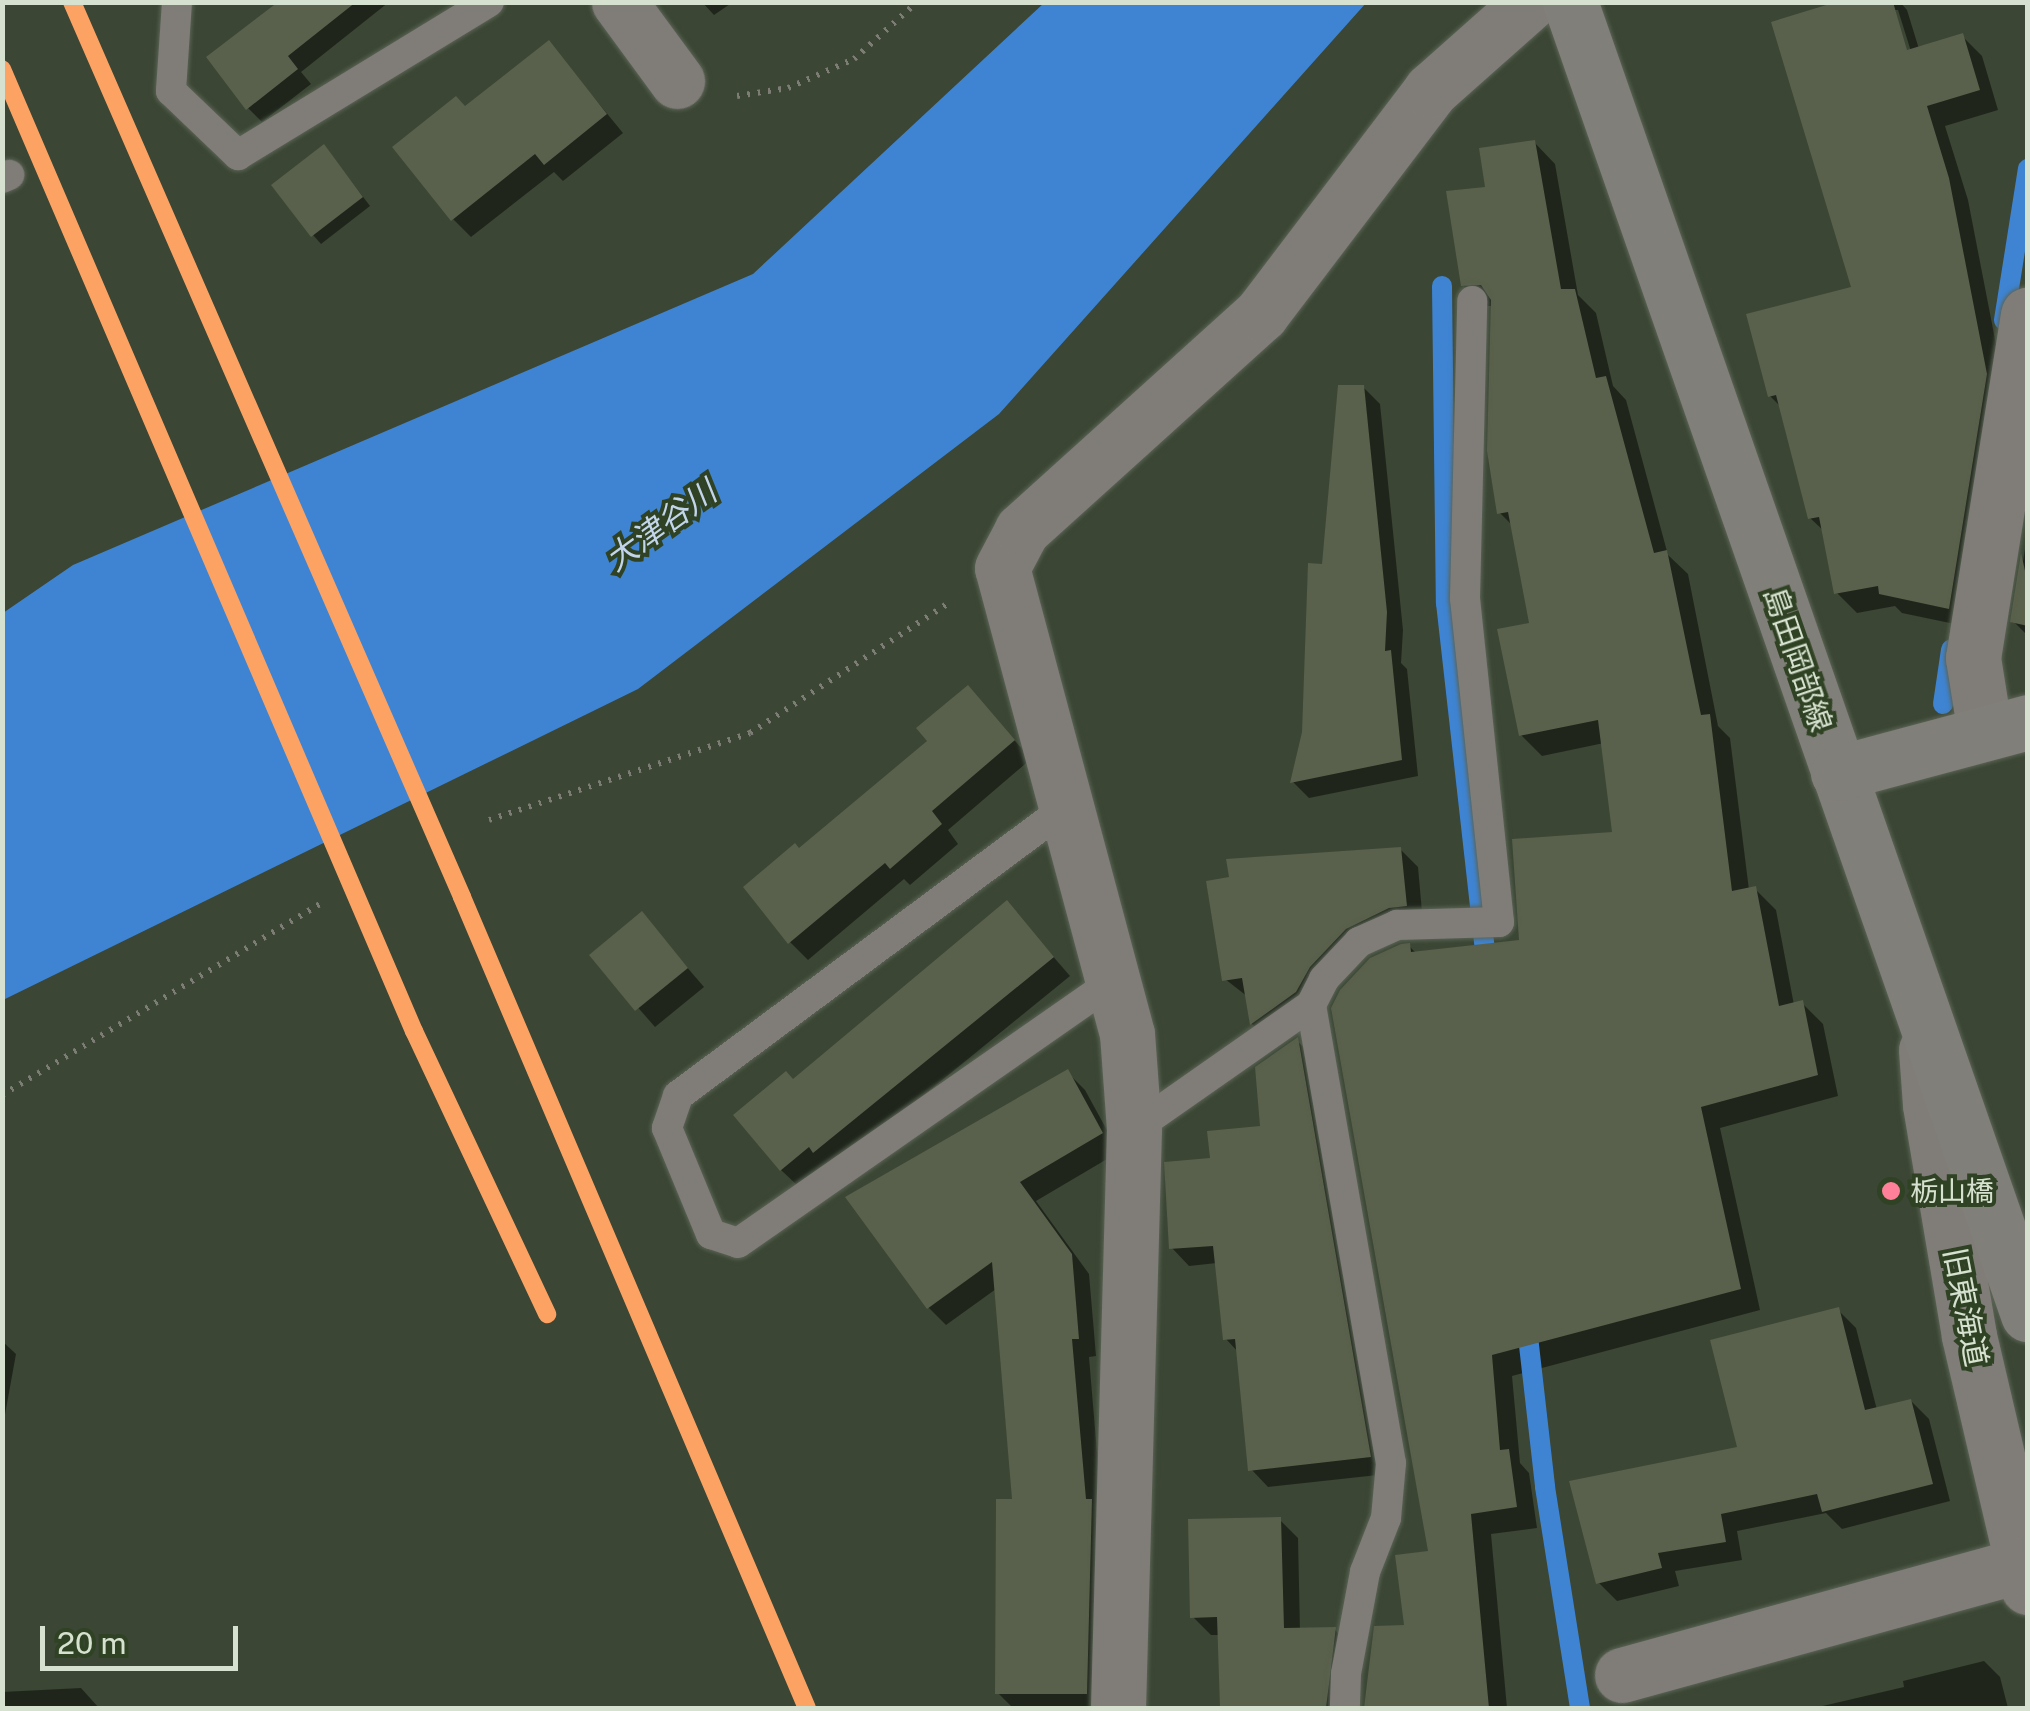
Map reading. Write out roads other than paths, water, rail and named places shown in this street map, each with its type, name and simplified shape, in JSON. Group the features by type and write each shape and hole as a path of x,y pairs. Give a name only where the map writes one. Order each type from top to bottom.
{"main road":[{"name":"島田岡部線","path":"1570,2 2028,1314"},
{"path":"1838,773 2006,728"}],"street":[{"path":"620,2 676,81"},
{"path":"1118,1708 1134,1128 1127,1034 1002,568 1022,530 1260,314 1431,90 1530,2"},
{"path":"2006,728 1973,658 2028,314"},
{"name":"旧東海道","path":"1924,1023 1930,1105 1970,1336 2025,1576"},
{"path":"1622,1675 2025,1576"}],"lane":[{"path":"176,2 171,91 238,156 489,2"},
{"path":"1134,1128 1311,1004 1324,979 1360,942 1397,925 1499,922 1465,598 1472,300"},
{"path":"1068,806 678,1096 667,1128 710,1234 738,1243 1114,981"},
{"path":"1311,1004 1391,1463 1386,1518 1365,1572 1346,1674 1345,1708"}],"water":[{"name":"大津谷川","path":"1044,3 1366,3 999,414 638,689 3,1000 3,613 73,565 753,274"}],"waterway":[{"path":"2004,320 2028,169"},
{"path":"1442,286 1446,603 1487,967"},
{"path":"1943,704 1951,650"},
{"path":"1526,1319 1545,1487 1580,1708"}],"place":[{"name":"栃山橋","path":"1891,1191"}]}
